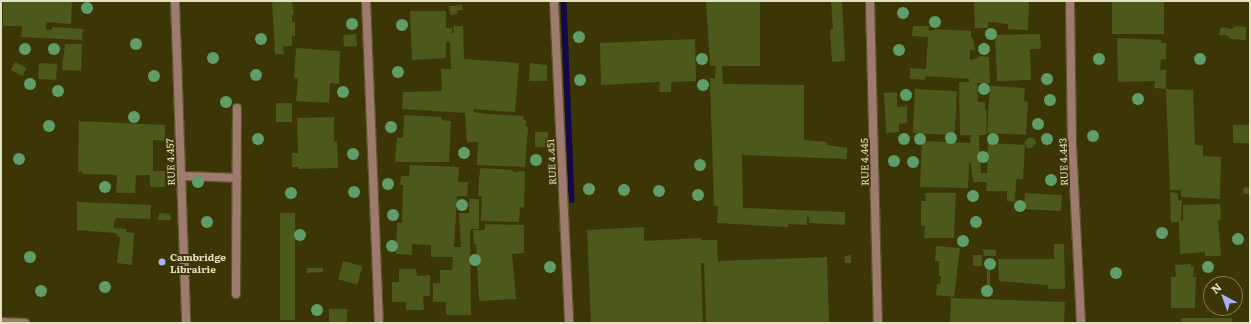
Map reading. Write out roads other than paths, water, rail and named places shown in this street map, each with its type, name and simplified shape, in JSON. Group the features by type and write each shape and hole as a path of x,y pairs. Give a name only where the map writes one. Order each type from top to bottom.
{"street":[{"name":"RUE 4.457","path":"175,1 186,323"},
{"path":"366,1 379,323"},
{"name":"RUE 4.451","path":"554,1 569,323"},
{"name":"RUE 4.445","path":"870,1 878,323"},
{"name":"RUE 4.443","path":"1070,1 1072,145 1081,323"},
{"path":"236,294 237,108"},
{"path":"181,176 237,178"},
{"path":"1,322 25,323"}],"waterway":[{"path":"564,1 572,200"}],"place":[{"name":"Cambridge Librairie","path":"162,262"}]}
